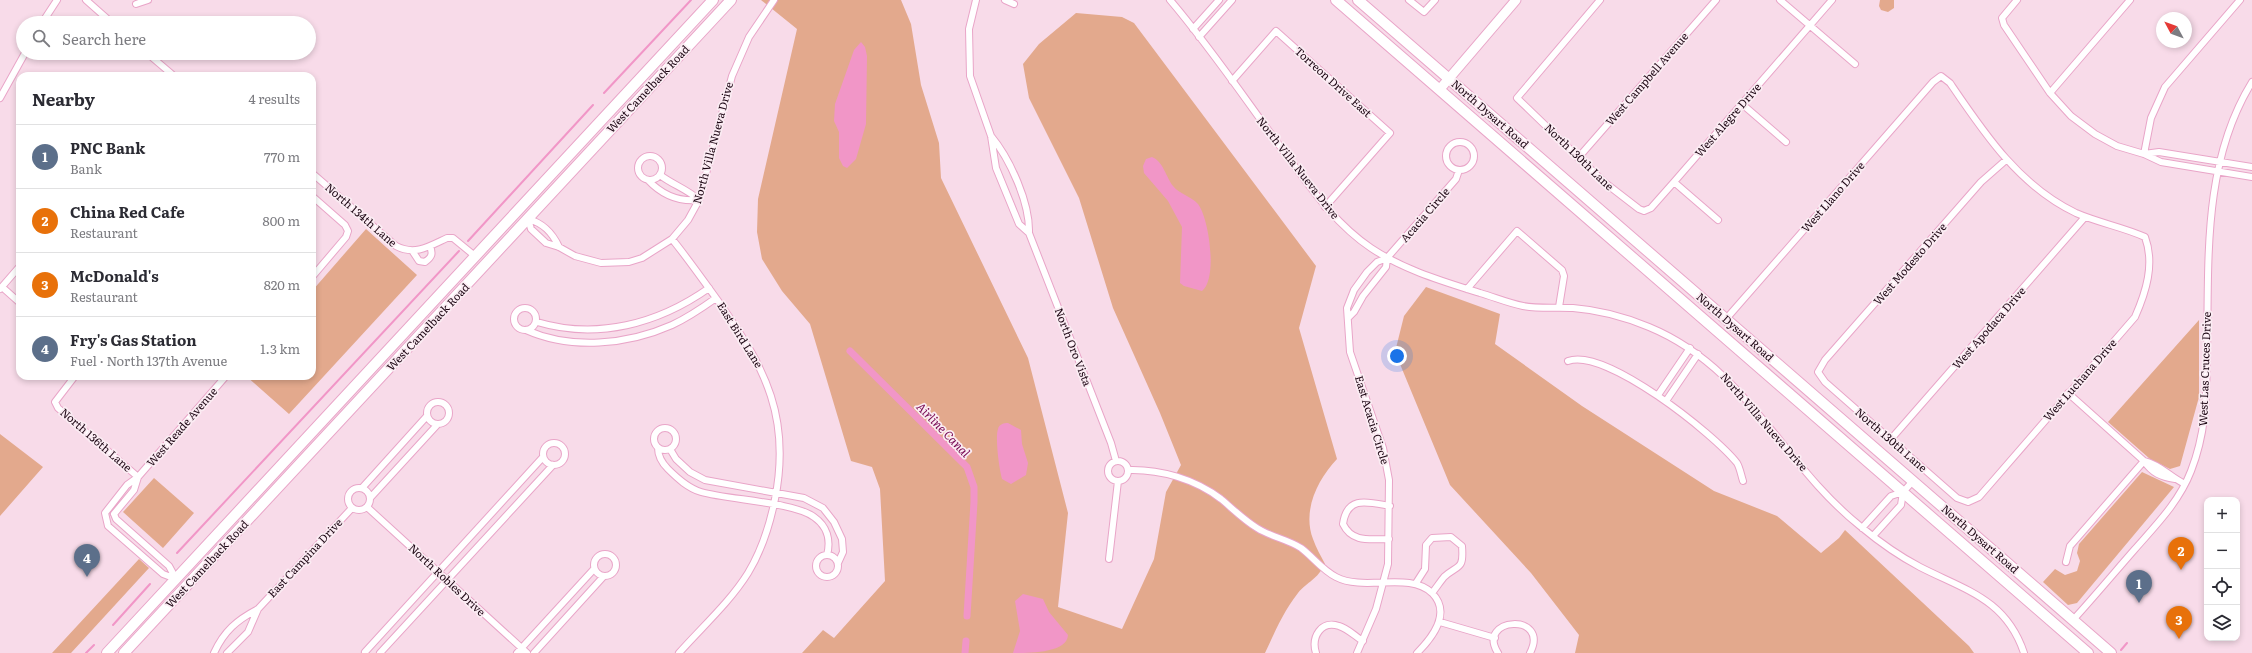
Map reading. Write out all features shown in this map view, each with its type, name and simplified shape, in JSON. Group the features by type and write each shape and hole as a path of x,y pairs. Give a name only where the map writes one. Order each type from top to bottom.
{"main road":[{"name":"West Camelback Road","path":"107,653 713,0"},
{"name":"West Camelback Road","path":"124,653 731,0"},
{"name":"North Dysart Road","path":"1336,0 2088,653"},
{"name":"North Dysart Road","path":"1358,0 2111,653"},
{"path":"610,111 620,119"},
{"path":"518,210 528,219"},
{"path":"176,579 185,587"},
{"path":"2064,632 2073,620"}],"street":[{"path":"47,16 57,0"},
{"path":"86,0 104,16"},
{"path":"136,4 148,0"},
{"name":"North Villa Nueva Drive","path":"528,219 532,229 546,243 559,247 588,261 615,264 642,258 672,239 688,220 699,200 732,76 749,37 774,0"},
{"name":"North Oro Vista","path":"976,0 969,29 970,76 991,136 996,168 1019,224 1029,233"},
{"path":"1005,0 1014,4"},
{"name":"North Villa Nueva Drive","path":"1170,0 1325,207 1358,238 1387,258 1421,273 1467,289 1522,306 1585,309 1618,316 1662,333 1690,348 1729,380 1822,490 1862,528 1917,565 1985,598 2008,621 2021,643 2024,653"},
{"path":"1193,29 1219,0"},
{"path":"1199,37 1232,0"},
{"path":"1409,0 1424,12 1435,0"},
{"path":"1440,89 1516,0"},
{"name":"North 130th Lane","path":"1600,0 1518,98 1604,182 1644,212"},
{"name":"West Campbell Avenue","path":"1578,158 1716,0"},
{"path":"1780,0 1855,64"},
{"name":"West Alegre Drive","path":"1644,212 1651,208 1832,0"},
{"path":"2017,0 2002,18 2004,25 2050,93 2071,116 2095,134 2117,146 2144,154 2161,162 2252,177"},
{"path":"2050,93 2130,0"},
{"path":"2144,154 2151,118 2165,87 2240,0"},
{"name":"Torreon Drive East","path":"1232,81 1276,31 1390,133 1325,207"},
{"path":"0,98 21,60"},
{"path":"155,60 169,72"},
{"name":"West Llano Drive","path":"1726,319 1933,82 1941,76 1950,83 1991,143 2006,160"},
{"name":"West Las Cruces Drive","path":"2073,620 2169,510 2185,484 2199,448 2204,429 2210,220 2220,161 2237,110 2252,82"},
{"path":"1742,104 1786,142"},
{"name":"North Oro Vista","path":"991,136 1007,159 1014,176 1026,210 1029,222 1029,233 1111,443 1116,461"},
{"name":"Acacia Circle","path":"1459,142 1468,145 1474,156 1468,168 1459,170 1451,166 1446,158 1451,146 1459,142"},
{"path":"2144,154 2159,152 2252,167"},
{"path":"648,180 655,179 660,175 662,167 660,160 653,155 645,156 639,162 638,170 641,177 648,180 662,192 684,202 699,200"},
{"path":"2006,160 2032,184 2054,200 2085,217"},
{"name":"West Modesto Drive","path":"1818,372 1825,360 1981,182 2006,160"},
{"name":"Acacia Circle","path":"1387,258 1456,179 1459,170"},
{"path":"660,175 668,181 688,190 699,200"},
{"name":"North 134th Lane","path":"316,176 396,246 413,252 419,261 425,262 431,258 432,252 430,246"},
{"path":"1674,182 1718,220"},
{"path":"316,200 345,225 348,231 346,237 316,272"},
{"name":"West Luchana Drive","path":"1968,502 1979,497 2134,317 2146,292 2149,262 2146,237 2085,217"},
{"name":"West Apodaca Drive","path":"1891,439 2085,217"},
{"path":"528,219 538,222 553,235 559,247"},
{"path":"1467,289 1517,231 1562,270 1564,276 1559,307"},
{"path":"413,252 447,238 458,241 475,256"},
{"name":"East Bird Lane","path":"672,239 709,288 756,358 774,404 780,460 774,505 766,534 748,573 735,591 679,653"},
{"path":"1349,317 1354,312 1363,296 1386,267 1387,258"},
{"name":"East Acacia Circle","path":"1357,653 1363,641 1388,564 1390,506 1389,480 1383,448 1350,352 1349,317 1347,308 1354,290 1377,262 1387,258"},
{"path":"16,271 1,288 16,300"},
{"path":"537,322 560,328 597,330 630,325 658,316 682,305 709,288"},
{"path":"526,330 534,327 537,322 536,314 531,309 524,308 517,311 514,318 516,325 526,330 555,340 597,343 633,338 664,328 687,317 716,298"},
{"path":"658,316 664,328"},
{"path":"597,330 597,343"},
{"path":"1658,395 1690,348"},
{"path":"1666,401 1698,354"},
{"path":"1568,361 1575,358 1583,359 1612,370 1658,395 1706,433 1738,464 1743,481"},
{"name":"North 130th Lane","path":"1818,372 1825,382 1957,498 1968,502"},
{"name":"North 136th Lane","path":"72,380 55,402 58,408 138,477"},
{"name":"West Reade Avenue","path":"105,513 122,491 138,477 223,380"},
{"path":"2068,393 2144,461 2150,470 2165,478 2175,479"},
{"path":"427,416 362,488 352,490 348,495 348,502 352,508 358,510 367,507 370,497 437,425 444,423 448,418 449,410 445,405 438,402 432,404 427,409 427,416 430,422 437,425"},
{"path":"658,448 664,450 670,449 676,440 674,432 668,428 660,428 655,434 654,442 658,448 660,458 678,479 700,491 774,505 806,513 814,517 823,527 829,541 827,555"},
{"path":"364,653 543,458 544,450 548,444 555,443 562,445 566,452 565,459 560,464 552,465 546,462 543,458"},
{"path":"670,449 676,459 686,469 705,480 720,484 804,498 823,508 833,520 842,539 843,552 838,563 837,571 834,575 828,577 821,576 816,570 817,561 822,556 827,555 835,558 838,563"},
{"path":"394,452 404,461"},
{"path":"1116,461 1123,463 1128,470 1125,478 1118,481 1113,480 1108,471 1110,464 1116,461"},
{"path":"2144,461 2158,466 2175,479 2185,484"},
{"path":"2066,562 2070,546 2144,461"},
{"path":"380,653 552,465"},
{"path":"2155,473 2158,466"},
{"path":"678,479 686,469"},
{"path":"1128,470 1161,472 1194,484 1220,498 1262,531 1302,549 1323,569 1337,578 1356,583 1416,583 1432,593 1437,600 1440,610 1440,622 1435,632 1417,653"},
{"name":"West Reade Avenue","path":"114,514 134,490 138,477"},
{"path":"1109,559 1118,481"},
{"path":"1862,528 1891,496 1903,492 1913,481"},
{"path":"718,495 720,484"},
{"path":"362,488 368,491 370,497"},
{"path":"513,490 522,498"},
{"path":"122,491 129,496"},
{"path":"1873,536 1901,505 1903,492"},
{"path":"1389,538 1365,540 1352,536 1343,524 1344,514 1357,502 1390,506"},
{"name":"North Robles Drive","path":"367,507 448,580 519,651 526,653"},
{"name":"East Campina Drive","path":"214,653 228,630 243,617 258,609 352,508"},
{"path":"105,513 114,514 116,519 169,566 176,579 163,574 108,526 105,513"},
{"path":"823,527 833,520"},
{"path":"479,528 488,536"},
{"path":"1416,583 1425,569 1426,545 1432,538 1451,538 1462,546 1463,560 1456,570 1445,577 1432,593"},
{"path":"519,651 594,570 594,562 598,556 605,554 612,556 616,563 615,570 610,575 603,577 534,653"},
{"path":"594,570 603,577"},
{"path":"563,603 572,611"},
{"name":"East Campina Drive","path":"227,653 248,632 258,609"},
{"path":"398,616 407,624"},
{"path":"1440,622 1495,638"},
{"path":"1498,653 1495,645 1495,638 1501,627 1513,623 1519,623 1530,630 1534,642 1530,653"},
{"path":"1316,653 1313,643 1314,636 1319,630 1329,625 1340,626 1363,641"}],"shaded area":[{"path":"761,0 901,0 911,24 921,85 939,143 941,178 1028,358 1068,513 1058,607 1122,629 1154,559 1166,492 1181,465 1160,413 1113,308 1079,198 1029,98 1023,64 1039,44 1076,13 1122,17 1134,23 1316,266 1299,328 1337,459 1318,485 1309,517 1313,539 1325,564 1319,574 1298,593 1288,607 1265,653 802,653 823,630 834,638 885,581 880,489 872,467 851,461 810,324 782,291 762,259 757,232 758,199 797,29"},
{"path":"1880,0 1894,0 1894,8 1888,12 1881,10 1879,6"},
{"path":"861,42 865,47 867,56 866,124 856,159 847,168 843,166 839,158 839,132 834,121 835,104 854,50"},
{"path":"1152,157 1162,166 1173,186 1178,191 1195,201 1202,211 1206,222 1211,262 1207,284 1202,291 1184,286 1180,283 1182,227 1168,201 1144,173 1143,166 1146,159"},
{"path":"366,229 417,275 289,414 251,380 316,380 316,286"},
{"path":"1426,287 1500,314 1495,344 1582,406 1714,491 1777,516 1821,553 1839,538 1845,530 1969,646 1974,653 1575,653 1579,635 1531,573 1450,485 1395,352 1404,316"},
{"path":"2199,320 2199,397 2180,466 2170,469 2150,459 2108,422"},
{"path":"1008,423 1021,430 1022,444 1028,463 1026,475 1011,484 1002,479 997,446 997,433 999,426"},
{"path":"0,434 43,467 0,516"},
{"path":"2142,472 2174,487 2077,603 2068,605 2043,582 2055,569 2065,575 2077,571 2080,561 2077,553 2079,544"},
{"path":"154,478 194,513 163,548 123,512"},
{"path":"139,559 149,568 71,653 52,653"},
{"path":"1023,594 1043,599 1049,612 1068,635 1066,641 1055,649 1029,653 1013,653 1020,631 1015,601"}],"waterway":[{"path":"604,93 691,0"},
{"path":"468,241 593,105"},
{"path":"177,553 459,251"},
{"name":"Airline Canal","path":"850,351 967,467 974,487 967,616"},
{"path":"113,625 150,584"},
{"name":"Airline Canal","path":"965,653 966,641"},
{"path":"2121,650 2127,643"},
{"path":"86,653 94,645"}],"place":[{"name":"China Red Cafe","path":"2181,570"},
{"name":"Fry's Gas Station","path":"87,577"},
{"name":"PNC Bank","path":"2139,603"},
{"name":"McDonald's","path":"2179,639"}]}
